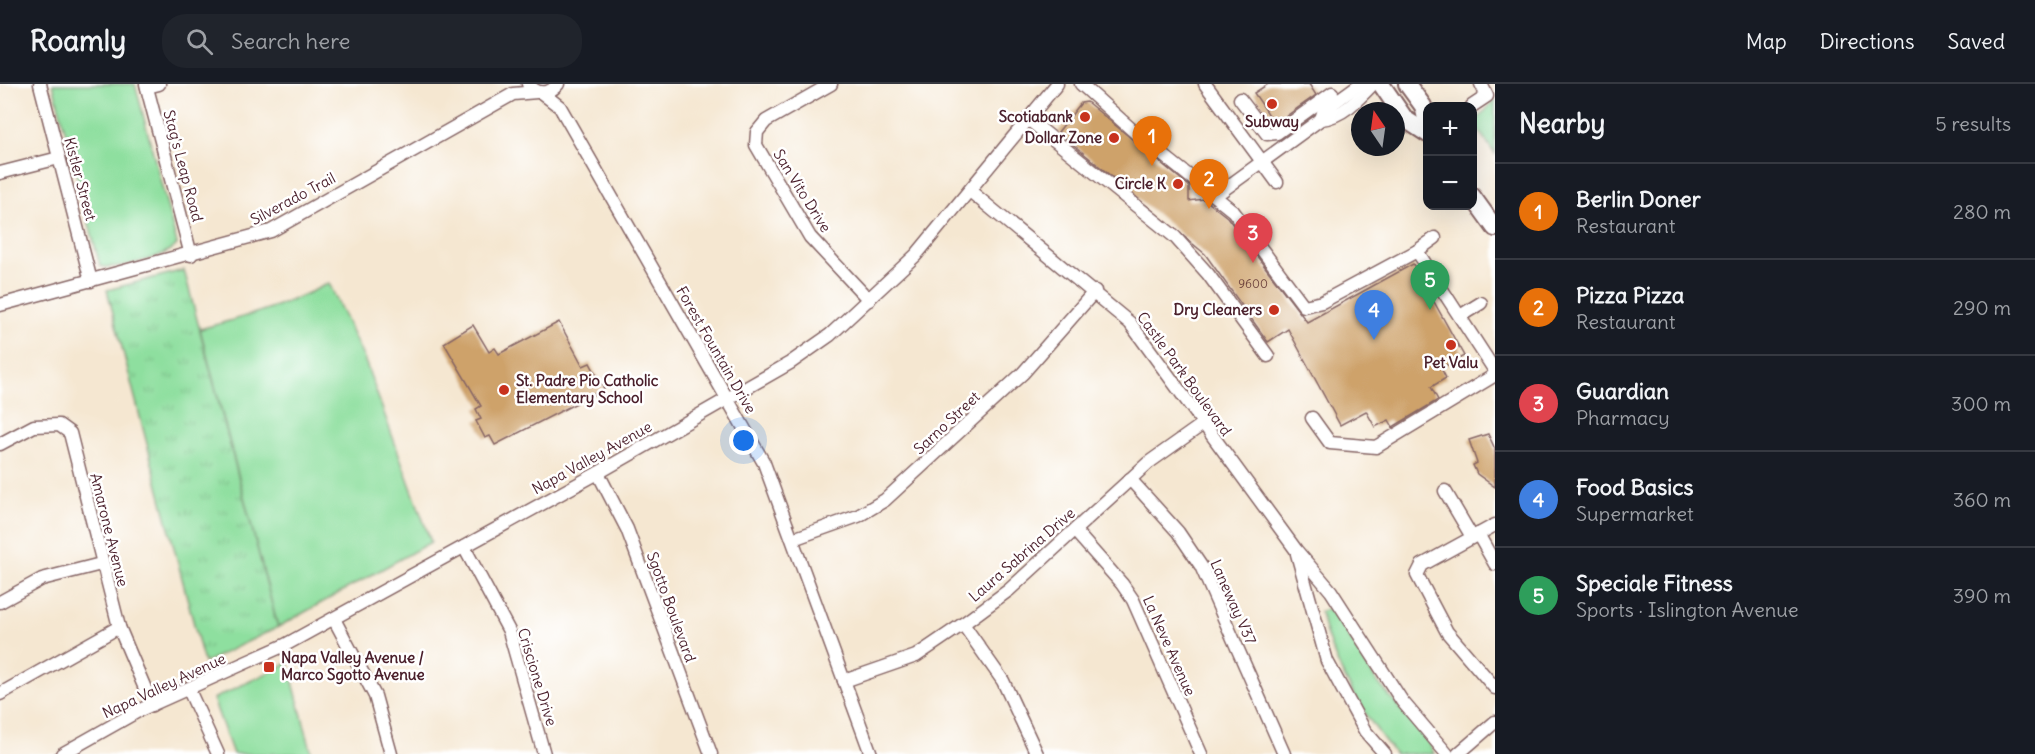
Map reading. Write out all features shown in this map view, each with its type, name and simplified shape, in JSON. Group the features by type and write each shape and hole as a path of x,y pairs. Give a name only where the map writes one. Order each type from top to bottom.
{"main road":[{"path":"1380,84 1405,119 1423,131"},
{"path":"1407,84 1423,106"},
{"path":"1477,202 1495,228"}],"street":[{"name":"Kistler Street","path":"39,84 91,281"},
{"path":"536,90 552,91 558,84"},
{"name":"Forest Fountain Drive","path":"558,84 560,107"},
{"name":"San Vito Drive","path":"831,84 766,121 757,132 756,145 810,237 869,300"},
{"name":"Napa Valley Avenue","path":"62,754 152,705 258,659 334,619 598,473 810,350 869,300 916,255 1057,84"},
{"path":"1081,84 1139,136 1233,212 1304,306 1332,297 1417,251 1435,238"},
{"path":"1205,84 1277,182"},
{"path":"1321,119 1324,110 1360,84"},
{"path":"1215,196 1321,119 1331,118 1362,98 1373,84"},
{"path":"1477,103 1491,94 1481,84"},
{"name":"Stag's Leap Road","path":"150,85 190,255"},
{"name":"Silverado Trail","path":"0,305 190,255 271,231 516,89 536,90"},
{"name":"Forest Fountain Drive","path":"536,90 560,107 764,463 872,754"},
{"path":"1240,99 1267,134 1277,133 1332,93"},
{"path":"1028,119 1175,237 1208,274 1268,356"},
{"path":"0,173 59,158"},
{"name":"Castle Park Boulevard","path":"970,191 1095,291 1130,323 1296,550 1331,591 1402,701 1447,754"},
{"path":"1417,251 1495,370"},
{"name":"Sarno Street","path":"792,539 858,516 885,501 1023,373 1095,291"},
{"path":"1460,316 1481,303"},
{"path":"1312,418 1330,442 1376,447 1495,375"},
{"name":"Laura Sabrina Drive","path":"844,681 916,656 963,624 1009,590 1163,450 1203,424"},
{"name":"Amarone Avenue","path":"0,444 34,426 59,425 70,433 101,564 119,627 152,705"},
{"name":"Sgotto Boulevard","path":"598,473 627,529 711,754"},
{"name":"Laneway V37","path":"1130,479 1178,532 1201,566 1284,754"},
{"path":"1445,491 1495,564"},
{"path":"1495,525 1422,565 1417,575 1447,632 1495,688"},
{"name":"La Neve Avenue","path":"1075,531 1122,584 1133,600 1201,754"},
{"name":"Criscione Drive","path":"464,547 508,631 544,754"},
{"name":"Castle Park Boulevard","path":"1296,550 1327,661 1365,731 1385,754"},
{"path":"0,602 42,579 101,564"},
{"path":"334,619 375,696 391,754"},
{"path":"963,624 1003,681 1037,754"},
{"path":"0,694 119,627"},
{"path":"189,690 218,754"},
{"path":"1458,754 1495,722"}],"green space":[{"path":"53,84 135,84 177,244 172,249 153,258 129,264 100,266"},
{"path":"1495,99 1495,154 1477,128 1477,120"},
{"path":"184,270 278,627 204,663 107,290"},
{"path":"329,283 365,361 431,542 278,627 200,329 282,304"},
{"path":"1331,607 1375,679 1430,744 1434,754 1395,754 1371,722 1332,651 1320,612"},
{"path":"288,663 312,754 233,754 213,699"}],"building":[{"path":"1268,84 1309,84 1316,95 1275,124 1254,93"},
{"path":"1087,102 1189,186 1189,201 1204,199 1227,217 1307,322 1413,264 1464,356 1441,368 1446,378 1431,387 1438,400 1393,427 1389,420 1375,427 1366,411 1340,425 1288,329 1268,342 1205,254 1058,132 1081,103"},
{"path":"559,322 583,366 590,363 604,389 495,445 490,436 485,438 476,421 481,419 476,409 481,406 444,343 473,325 489,352 495,348 499,354"},
{"path":"1488,434 1495,449 1495,487 1477,474 1473,465 1477,463 1469,440"}],"place":[{"name":"Subway","path":"1272,104"},
{"name":"Scotiabank","path":"1085,117"},
{"name":"Dollar Zone","path":"1114,138"},
{"name":"Berlin Doner","path":"1152,166"},
{"name":"Circle K","path":"1178,184"},
{"name":"Pizza Pizza","path":"1209,209"},
{"name":"Guardian","path":"1253,263"},
{"name":"Dry Cleaners","path":"1274,310"},
{"name":"Speciale Fitness","path":"1430,310"},
{"name":"Food Basics","path":"1374,340"},
{"name":"Pet Valu","path":"1451,345"},
{"name":"St. Padre Pio Catholic Elementary School","path":"504,390"},
{"name":"Napa Valley Avenue / Marco Sgotto Avenue","path":"269,667"}]}
